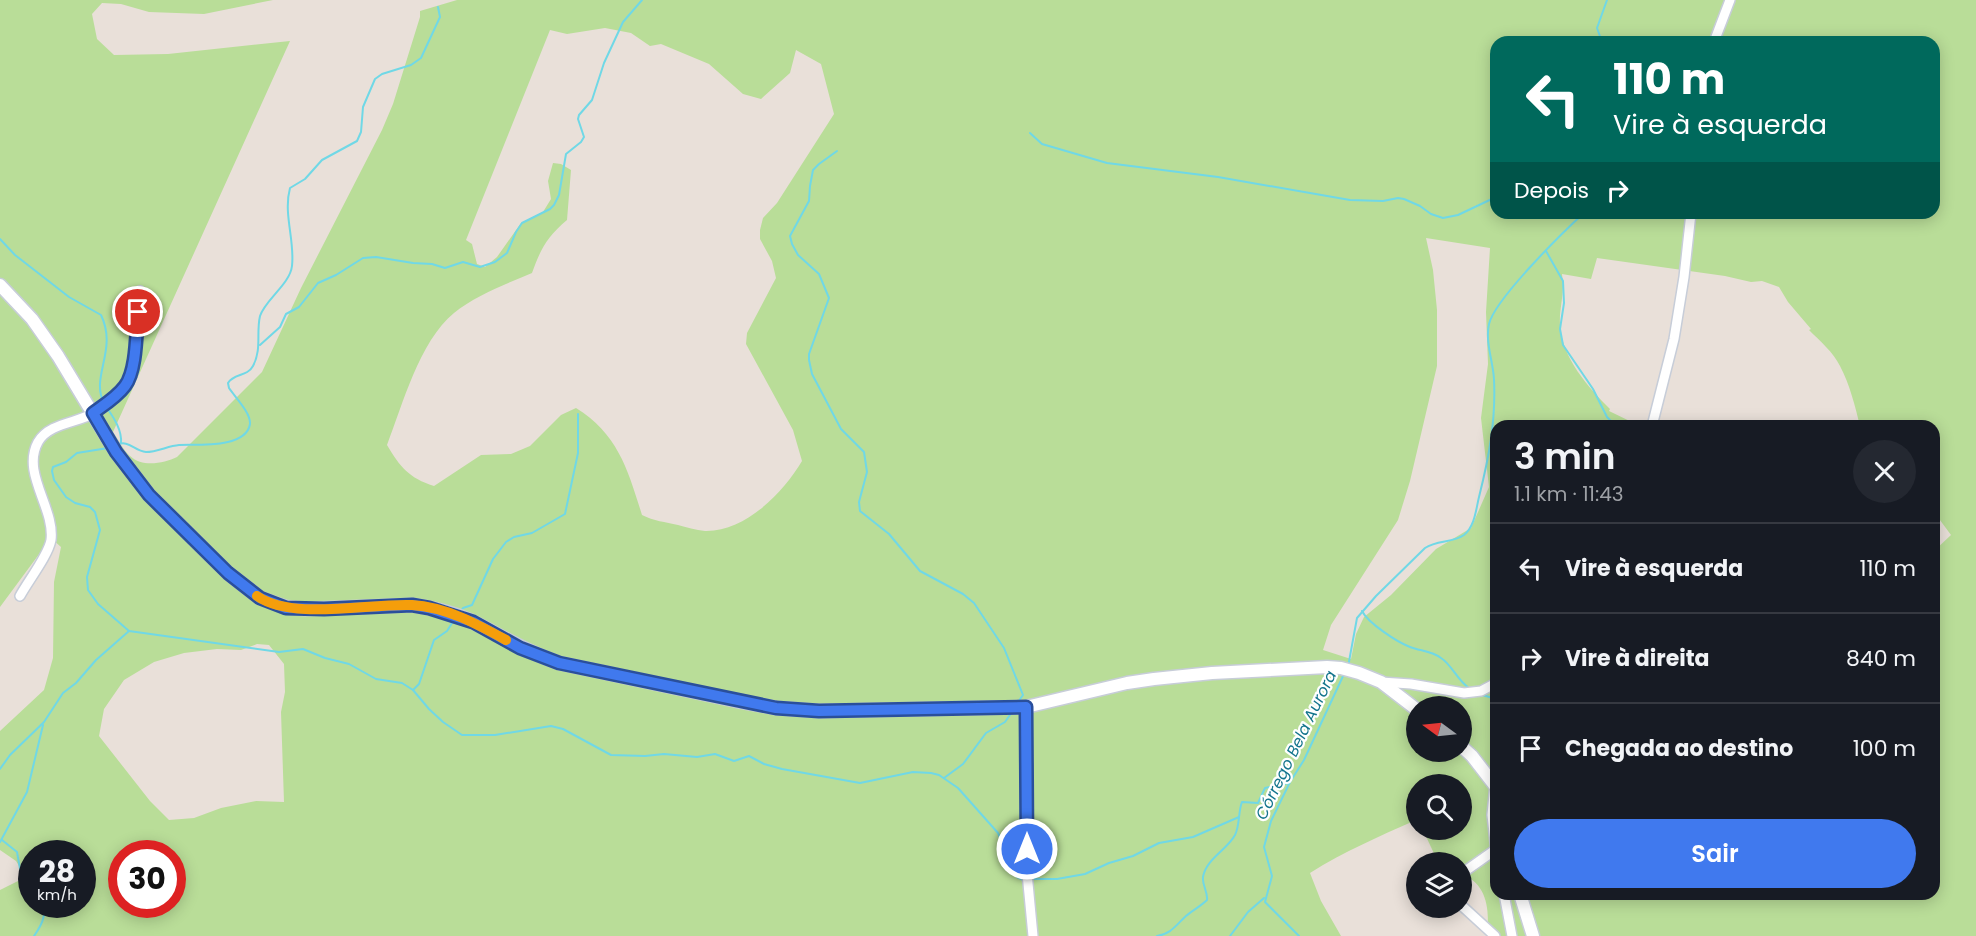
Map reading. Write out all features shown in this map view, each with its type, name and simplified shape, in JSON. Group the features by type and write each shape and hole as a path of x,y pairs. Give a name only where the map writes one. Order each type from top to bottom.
{"main road":[{"path":"0,285 32,319 116,452 149,495 228,573 260,598 286,608 324,609 412,605 429,608 473,622 520,648 559,663 776,708 819,711 1026,707 1127,683 1203,674 1327,667 1341,668 1381,682 1406,701"},
{"path":"1472,756 1490,779"},
{"path":"1522,900 1533,936"}],"street":[{"path":"1716,36 1730,0"},
{"path":"1654,420 1674,339 1690,219"},
{"path":"20,596 50,543 51,531 34,465 34,452 39,441 50,430 93,413 126,385 132,374 140,291"},
{"path":"1381,682 1411,684 1464,693 1474,693 1490,686"},
{"path":"1026,707 1027,873 1033,936"},
{"path":"1472,867 1490,854"},
{"path":"1505,900 1512,936"},
{"path":"1472,915 1495,936"}],"green space":[{"path":"0,0 273,0 204,14 149,12 121,4 102,3 92,14 97,39 114,55 168,54 290,41 113,432 123,448 135,460 154,463 177,457 262,372 301,288 382,130 393,104 420,11 457,0 1976,0 1976,936 1486,936 1487,908 1482,891 1472,880 1472,852 1433,852 1428,840 1472,840 1472,774 1406,774 1406,824 1349,851 1310,873 1321,901 1341,936 0,936 0,890 18,881 18,918 96,918 96,840 18,840 18,864 0,850 0,731 44,690 53,658 54,582 61,547 51,538 0,607","holes":["605,28 631,33 650,46 661,44 709,64 743,94 761,99 790,73 796,50 821,64 834,114 777,203 763,218 760,239 772,261 776,278 747,333 746,344 793,430 802,461 784,486 761,508 748,518 720,530 705,531 642,515 626,468 612,441 602,429 576,408 561,415 530,446 511,454 481,455 434,486 406,471 387,445 413,374 431,340 442,325 454,313 472,301 532,273 545,244 567,220 571,170 561,164 553,163 548,181 551,199 543,212 521,223 497,257 485,267 477,264 472,244 466,240 550,30 567,34","1426,238 1490,248 1486,312 1488,364 1481,418 1489,487 1471,528 1436,549 1391,595 1364,617 1356,634 1351,659 1323,650 1331,625 1398,520 1410,481 1437,366 1437,310 1433,270","257,644 269,645 284,664 285,692 281,712 284,802 256,801 221,808 194,818 169,820 150,801 99,736 104,709 124,680 154,662 184,653 217,649 241,650"]}],"waterway":[{"path":"260,345 280,327 286,314 299,307 318,283 363,258 376,257 432,264 445,268 463,262 480,267 495,262 507,253 522,223 554,205 559,195 566,154 584,137 578,119 579,115 592,100 604,63 623,22 642,0"},
{"name":"Córrego Bela Aurora","path":"1600,36 1597,28 1607,0"},
{"path":"116,445 124,443 150,452 179,445 219,444 240,438 246,432 250,420 228,383 253,366 258,347 260,316 290,273 292,266 288,207 290,188 305,179 322,160 357,141 361,132 363,107 375,79 382,74 411,65 421,58 440,17 438,7"},
{"path":"1030,133 1042,144 1107,163 1218,177 1350,200 1383,201 1398,198 1443,218 1458,215 1490,200"},
{"path":"837,151 813,170 809,201 790,236 798,255 819,274 829,298 809,354 812,374 841,429 864,452 867,472 859,502 860,511 889,534 920,571 963,594 974,603 1004,648 1023,695 1018,702"},
{"name":"Córrego Bela Aurora","path":"1493,420 1494,379 1489,345 1489,324 1503,299 1516,283 1578,219"},
{"path":"0,239 15,255 69,297 101,315 107,340 100,383 104,403"},
{"path":"1546,251 1563,281 1564,303 1560,329 1563,345 1593,389 1610,420"},
{"path":"107,408 119,429 121,443"},
{"path":"460,613 463,608 472,605 493,559 506,542 514,537 532,533 565,514 578,453 578,414"},
{"name":"Córrego Bela Aurora","path":"1348,667 1357,618 1376,596 1425,548 1460,538 1471,527 1490,445"},
{"path":"108,448 77,453 66,462 53,467 52,471 54,480 66,497 75,503 90,507 95,512 100,530 87,577 88,590 98,604 129,631 279,652 303,649 349,664 376,679 402,683 413,690 443,722 462,735 495,735 551,726 563,729 611,755 664,754 697,757 715,754 734,761 749,756 764,764 782,769 860,783 913,772 939,775 958,788 998,833 1017,877 1023,880"},
{"path":"1362,611 1376,626 1398,641 1441,658 1469,688"},
{"path":"413,690 419,684 434,640 447,631 454,620"},
{"path":"0,769 10,755 44,722 63,693 129,631"},
{"name":"Córrego Bela Aurora","path":"1299,936 1265,902 1272,876 1264,847 1271,821 1290,782 1304,760 1344,674"},
{"path":"1479,694 1490,697"},
{"path":"944,778 963,764 986,733 1005,722 1012,712"},
{"path":"0,842 27,792 43,725"},
{"path":"1157,936 1170,931 1207,900 1203,880 1205,871 1235,835 1242,802 1258,803 1265,788 1289,783"},
{"path":"1029,879 1057,879 1085,874 1109,863 1133,856 1159,843 1193,837 1239,817"},
{"path":"2,840 17,852 18,858"},
{"path":"1230,936 1248,912 1264,898"},
{"path":"34,936 43,918"}],"slow traffic":[{"path":"257,596 286,608 412,605 429,608 473,622 506,640"}],"route":[{"path":"138,312 132,374 126,385 115,396 93,413 116,452 149,495 228,573 260,598 286,608 412,605 429,608 473,622 520,648 559,663 776,708 819,711 1026,707 1027,849"}]}
